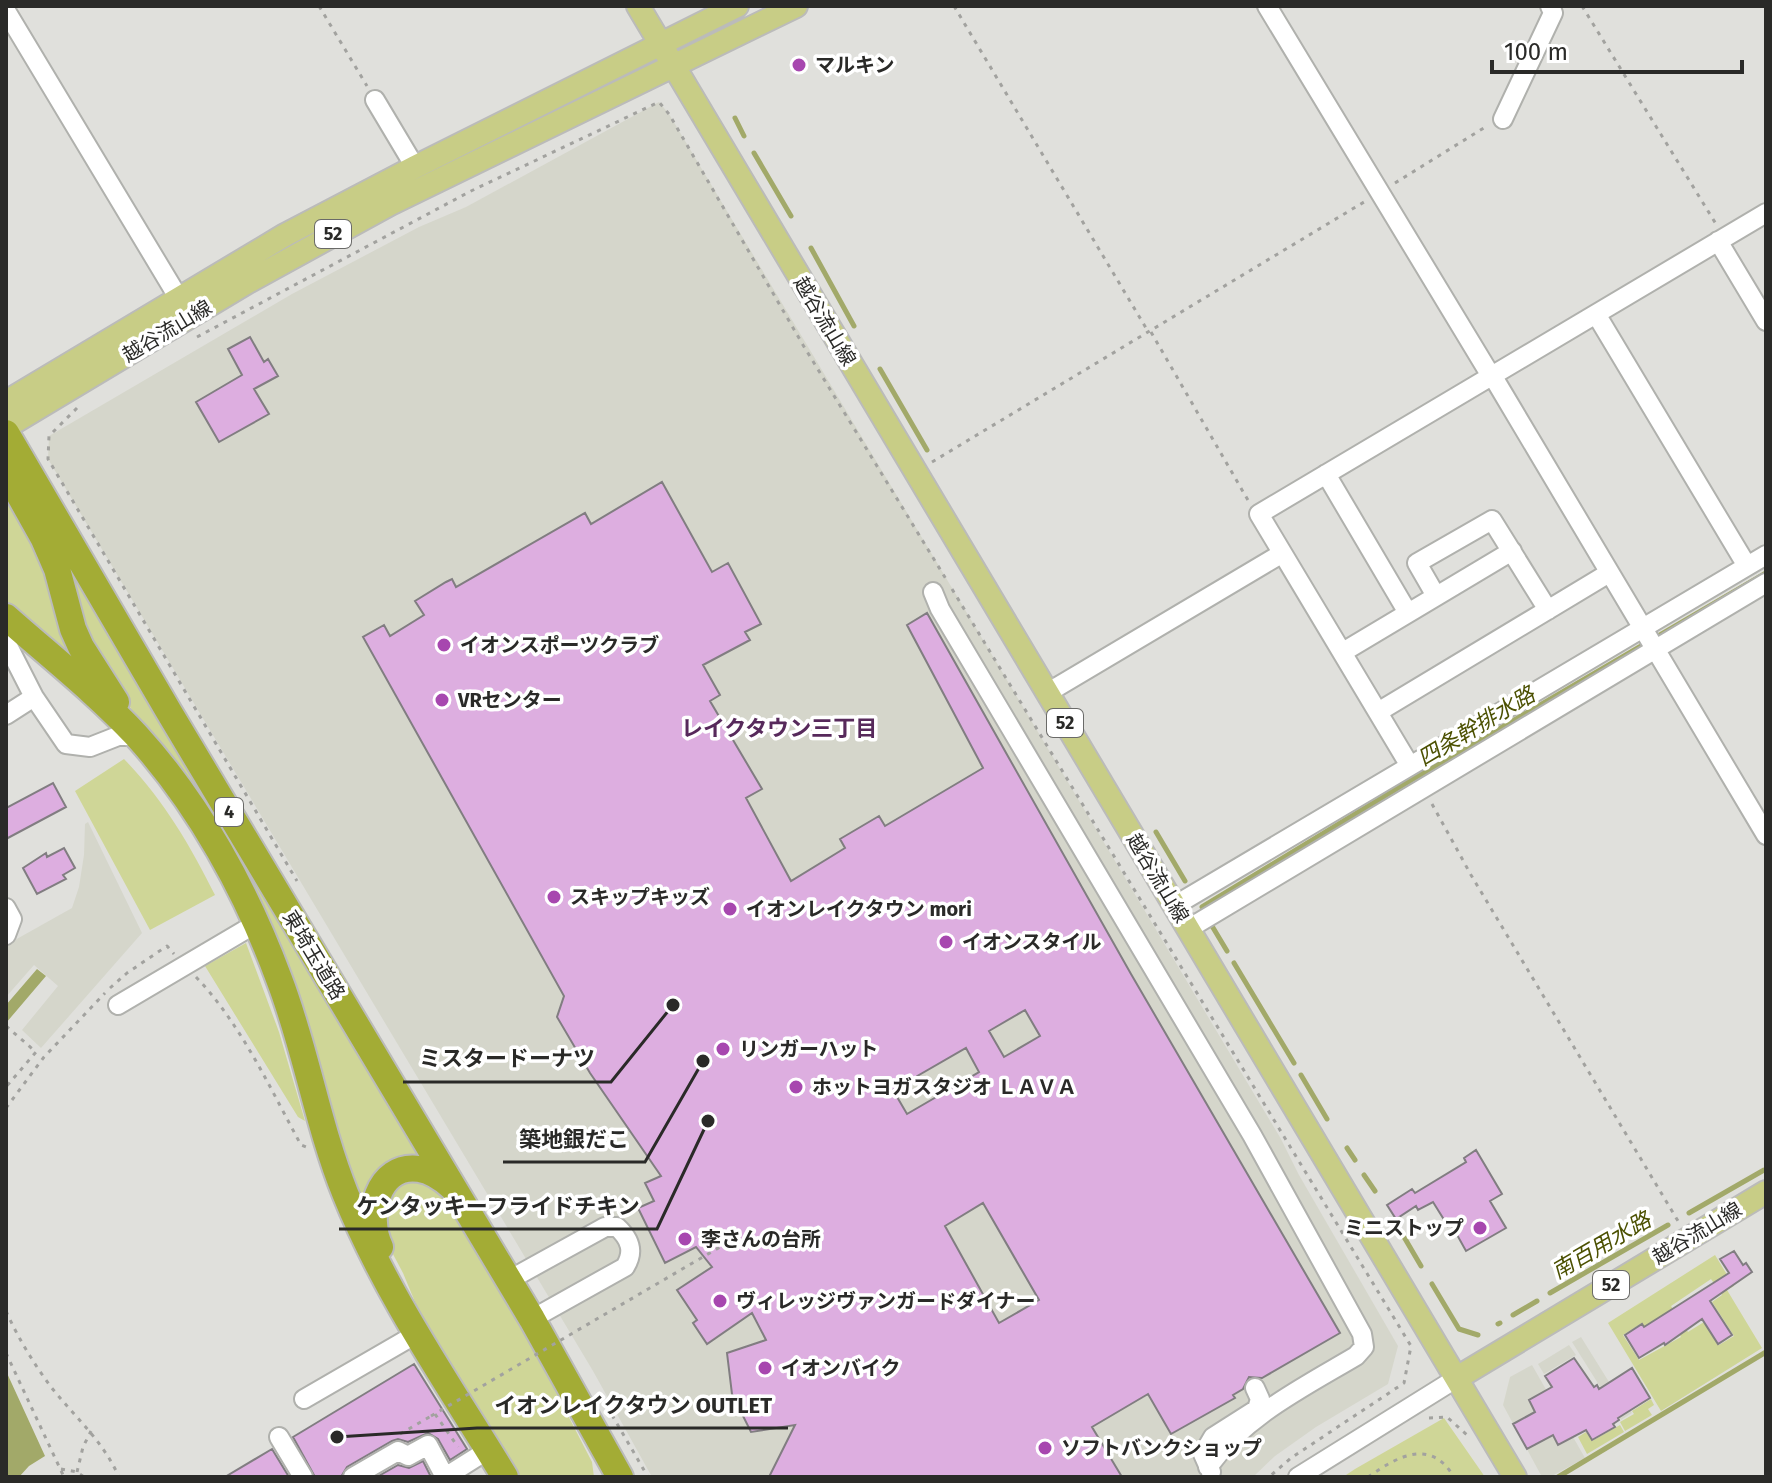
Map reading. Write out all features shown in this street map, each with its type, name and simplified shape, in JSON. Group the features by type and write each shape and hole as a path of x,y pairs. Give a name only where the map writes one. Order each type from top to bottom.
{"highway":[{"name":"東埼玉道路","path":"6,430 185,739 509,1280 541,1314 565,1375 620,1477"},
{"name":"4","path":"6,471 57,569 81,647 137,736"},
{"name":"東埼玉道路","path":"6,617 137,736 213,842 257,923 289,1006 328,1149 364,1237 505,1477"},
{"name":"4","path":"413,1325 377,1241 373,1227 374,1203 391,1176 409,1169 431,1173 455,1189"},
{"name":"4","path":"565,1375 572,1407 598,1458 602,1477"}],"main road":[{"path":"638,6 660,44"},
{"name":"越谷流山線","path":"6,402 285,235 737,6"},
{"name":"越谷流山線","path":"6,430 313,245 390,204 796,6"},
{"name":"越谷流山線","path":"660,44 1457,1378 1766,1192"},
{"path":"1457,1378 1515,1477"}],"street":[{"path":"1267,6 1766,835"},
{"path":"1503,119 1556,8"},
{"path":"6,11 178,297"},
{"path":"375,100 415,167"},
{"path":"1410,766 1259,514 1766,213"},
{"path":"1721,239 1766,321"},
{"path":"1596,314 1747,566"},
{"path":"1326,474 1408,613"},
{"path":"1436,596 1417,563 1492,520 1548,610"},
{"path":"1343,652 1512,551"},
{"path":"1047,693 1281,554"},
{"path":"1188,929 1422,788 1648,640 1766,555"},
{"path":"1378,712 1609,573"},
{"path":"1174,906 1410,766 1648,640 1766,583"},
{"path":"933,592 940,609 1252,1135 1362,1334 1364,1347 1356,1356 1260,1415 1222,1448 1212,1472"},
{"path":"6,642 34,697 66,744 90,747 118,736 137,736"},
{"path":"6,715 34,697"},
{"path":"6,908 12,919 6,935"},
{"path":"118,1005 257,923"},
{"path":"509,1280 605,1227 617,1227 625,1234 631,1251 625,1267 541,1314"},
{"path":"304,1399 413,1325"},
{"path":"1298,1477 1457,1378"},
{"path":"1212,1472 1203,1454 1213,1437 1257,1409 1260,1399 1255,1388"},
{"path":"279,1437 303,1477"},
{"path":"353,1477 399,1442 408,1456 428,1445 445,1477 474,1459"}],"path":[{"path":"319,6 375,100"},
{"path":"954,6 1259,514"},
{"path":"1582,6 1721,239"},
{"path":"191,340 471,191 659,102 803,345 1411,1346 1404,1383 1291,1458 1269,1477"},
{"path":"915,472 1503,119"},
{"path":"85,401 49,436 48,459 300,887"},
{"path":"1422,788 1688,1238"},
{"path":"6,1108 44,1057 87,1010 127,973 167,946 207,988 251,1054 301,1145 317,1150 328,1149"},
{"path":"6,1026 36,1052 6,1087"},
{"path":"399,1442 433,1415 737,1237"},
{"path":"6,1311 35,1364 91,1431 119,1477"},
{"path":"541,1314 572,1348"},
{"path":"6,1353 64,1477"},
{"path":"610,1413 648,1477"},
{"path":"433,1415 474,1459"},
{"path":"1428,1418 1447,1417 1469,1437"},
{"path":"77,1472 83,1447 91,1431"},
{"path":"1368,1477 1395,1459 1419,1453 1441,1461 1454,1477"},
{"path":"61,1469 77,1472 84,1477"}],"shaded area":[{"name":"イオンレイクタウン mori","path":"659,102 669,114 1281,1139 1398,1346 1388,1384 1316,1427 1275,1456 1253,1477 652,1477 593,1371 48,459 49,436 292,294 419,227 466,207"},
{"path":"6,486 93,681 6,604"},
{"path":"29,488 427,1160 362,1213 301,1015 159,751 88,643"},
{"path":"124,759 175,823 215,895 150,930 75,791"},
{"path":"88,822 142,933 41,1048 22,1030 58,986 34,965 6,997 6,945 72,908 79,887 85,824"},
{"path":"246,943 279,1032 305,1121 298,1117 205,966"},
{"path":"37,969 46,976 6,1023 6,1005"},
{"path":"415,1180 427,1183 449,1199 546,1362 560,1400 592,1462 594,1477 515,1477 425,1326 386,1241 387,1198 402,1182"},
{"path":"1715,1255 1734,1286 1727,1290 1762,1348 1661,1411 1608,1323","holes":["1711,1279 1722,1295 1712,1302 1734,1336 1719,1345 1704,1322 1688,1332 1671,1306","1666,1313 1681,1337 1639,1360 1623,1335 1642,1323 1644,1327"]},
{"path":"1581,1337 1632,1413 1621,1420 1572,1342"},
{"path":"1569,1345 1576,1355 1544,1374 1538,1364"},
{"path":"1532,1365 1585,1458 1550,1477 1542,1477 1503,1405 1510,1377"},
{"path":"6,1371 45,1456 19,1477 6,1477"},
{"path":"1651,1399 1654,1405 1648,1409 1652,1415 1625,1431 1620,1422"},
{"path":"1444,1418 1485,1477 1343,1477 1355,1469"},
{"path":"1620,1425 1624,1432 1587,1454 1578,1437 1586,1432 1592,1441"}],"building":[{"path":"250,337 264,362 268,359 278,376 254,389 269,414 219,442 196,402 242,375 228,349"},
{"path":"662,482 712,572 728,563 761,624 745,632 750,640 703,665 720,695 710,701 762,789 746,798 791,881 845,848 840,839 879,816 885,826 983,768 907,625 927,613 1131,974 1340,1333 1262,1378 1249,1377 1243,1389 1233,1395 1235,1398 1171,1434 1148,1394 1092,1427 1122,1477 769,1477 795,1425 751,1432 732,1394 727,1353 766,1340 752,1313 707,1344 693,1323 697,1320 677,1290 712,1267 696,1247 665,1263 638,1208 654,1201 645,1183 661,1176 590,1073 557,1017 564,996 363,637 384,625 390,636 424,615 415,601 452,579 456,587 585,513 591,524","holes":["1025,1010 1040,1036 1004,1057 989,1031","966,1048 979,1072 907,1114 893,1090","983,1203 1039,1300 999,1323 945,1226"]},
{"path":"53,783 66,807 6,839 6,808"},
{"path":"64,848 75,868 63,875 66,879 37,894 23,868 46,853 47,857"},
{"path":"1476,1150 1502,1194 1490,1201 1506,1228 1466,1251 1451,1224 1448,1226 1433,1202 1418,1210 1416,1206 1396,1219 1387,1205 1412,1189 1415,1193 1466,1162 1464,1158"},
{"path":"1734,1251 1752,1272 1710,1301 1732,1335 1718,1344 1702,1319 1665,1345 1639,1358 1625,1335 1642,1324 1644,1327 1729,1273 1720,1259"},
{"path":"1574,1358 1594,1387 1597,1385 1599,1389 1632,1368 1650,1398 1618,1418 1613,1424 1615,1427 1592,1440 1586,1430 1558,1445 1553,1435 1527,1449 1513,1424 1535,1412 1529,1400 1552,1387 1545,1376"},
{"path":"414,1364 467,1449 450,1460 438,1439 428,1433 408,1442 392,1441 347,1467 341,1477 315,1477 293,1437"},
{"path":"272,1449 289,1477 225,1477"},
{"path":"423,1461 431,1477 377,1477 398,1465 409,1468"}],"waterway":[{"path":"735,118 744,136"},
{"path":"754,153 791,216"},
{"path":"811,248 854,326"},
{"path":"880,369 927,450"},
{"name":"四条幹排水路","path":"1202,907 1403,785 1766,573"},
{"path":"1156,832 1185,881"},
{"path":"1212,926 1227,951"},
{"path":"1234,963 1294,1063"},
{"path":"1301,1075 1327,1119"},
{"path":"1347,1148 1355,1160"},
{"name":"南百用水路","path":"1689,1213 1764,1170"},
{"path":"1364,1175 1375,1191"},
{"name":"南百用水路","path":"1550,1293 1668,1225"},
{"path":"1404,1237 1421,1266"},
{"path":"1432,1284 1459,1329 1478,1335"},
{"name":"南百用水路","path":"1513,1315 1537,1301"},
{"path":"1558,1477 1766,1352"}],"place":[{"name":"マルキン","path":"799,65"},
{"name":"イオンスポーツクラブ","path":"444,645"},
{"name":"VRセンター","path":"442,700"},
{"name":"スキップキッズ","path":"554,897"},
{"name":"イオンレイクタウン mori","path":"730,909"},
{"name":"イオンスタイル","path":"946,942"},
{"name":"ミスタードーナツ","path":"673,1005"},
{"name":"リンガーハット","path":"723,1049"},
{"name":"築地銀だこ","path":"703,1061"},
{"name":"ホットヨガスタジオ ＬＡＶＡ","path":"796,1087"},
{"name":"ケンタッキーフライドチキン","path":"708,1121"},
{"name":"ミニストップ","path":"1480,1228"},
{"name":"李さんの台所","path":"685,1239"},
{"name":"ヴィレッジヴァンガードダイナー","path":"720,1301"},
{"name":"イオンバイク","path":"765,1368"},
{"name":"イオンレイクタウン OUTLET","path":"337,1437"},
{"name":"ソフトバンクショップ","path":"1045,1448"}],"district":[{"name":"レイクタウン三丁目","path":"779,728"}]}
